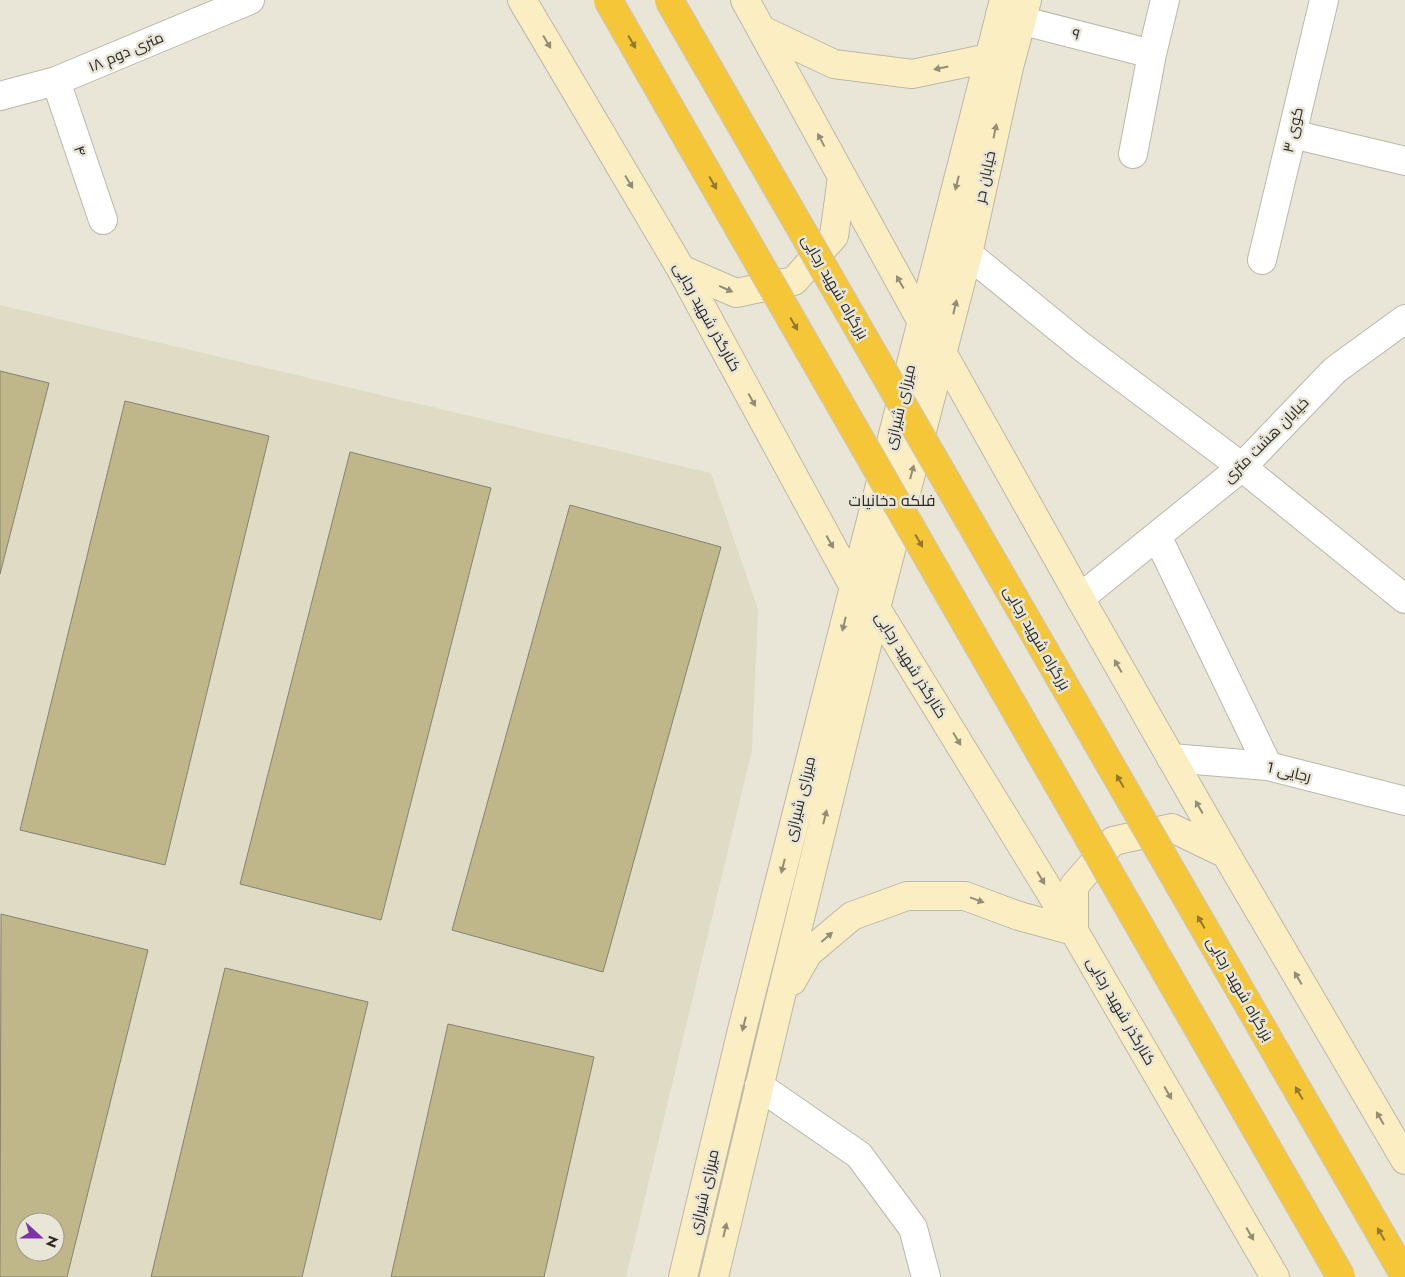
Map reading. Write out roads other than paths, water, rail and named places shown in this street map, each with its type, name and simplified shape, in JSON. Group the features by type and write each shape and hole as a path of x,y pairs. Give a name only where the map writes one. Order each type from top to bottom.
{"highway":[{"path":"608,0 1341,1277"},
{"name":"بزرگراه شهید رجایی","path":"669,0 1405,1276"}],"main road":[{"name":"کنارگذر شهید رجایی","path":"522,0 681,269 854,587 876,608 1074,931 1275,1277"},
{"path":"745,0 922,322 1226,854 1405,1160"},
{"name":"خیابان حر","path":"922,322 989,58 1013,9"},
{"name":"خیابان حر","path":"942,354 968,254 1009,66 1013,9"},
{"path":"762,30 834,64 912,74 989,58"},
{"path":"681,269 736,293 794,280 834,236 842,177"},
{"name":"میرزای شیرازی","path":"684,1277 744,1021 922,322"},
{"name":"میرزای شیرازی","path":"714,1277 876,608 942,354"},
{"path":"779,1004 808,954 852,916 907,896 965,896 1019,916 1074,931 1074,886 1113,841 1172,828 1226,854"}],"street":[{"name":"۱۸ متری دوم","path":"0,96 56,81 250,0"},
{"path":"1133,154 1152,54 1165,0"},
{"name":"کوی ۳","path":"1262,260 1324,0"},
{"name":"۹","path":"1013,9 1152,54"},
{"name":"۴","path":"56,81 103,220"},
{"path":"1292,134 1405,160"},
{"path":"945,233 1082,347 1242,467 1405,599"},
{"name":"خیابان هشت متری","path":"1080,598 1242,467 1335,370 1405,319"},
{"path":"1157,536 1268,766"},
{"name":"رجایی 1","path":"1171,758 1268,766 1405,801"},
{"path":"759,1086 860,1155 913,1228 926,1277"}],"district":[{"name":"فلکه دخانیات","path":"892,500"}]}
